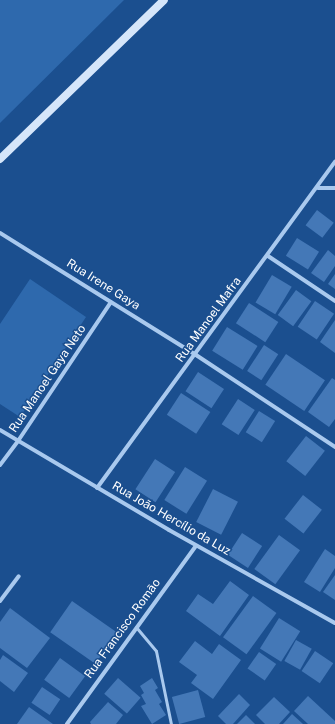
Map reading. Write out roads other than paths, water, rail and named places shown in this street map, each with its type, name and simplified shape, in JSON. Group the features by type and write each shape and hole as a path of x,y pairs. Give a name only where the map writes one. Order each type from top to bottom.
{"street":[{"path":"0,160 164,0"},
{"name":"Rua Manoel Mafra","path":"97,488 318,188 335,162"},
{"path":"318,188 335,188"},
{"name":"Rua Irene Gaya","path":"0,233 196,355 335,447"},
{"path":"268,256 335,301"},
{"name":"Rua Manoel Gaya Neto","path":"0,465 18,441 111,302"},
{"name":"Rua João Hercílio da Luz","path":"0,430 196,546 335,623"},
{"name":"Rua Francisco Romão","path":"67,724 196,546"},
{"path":"0,601 19,576"}],"lane":[{"path":"136,627 156,651 171,724"}]}
